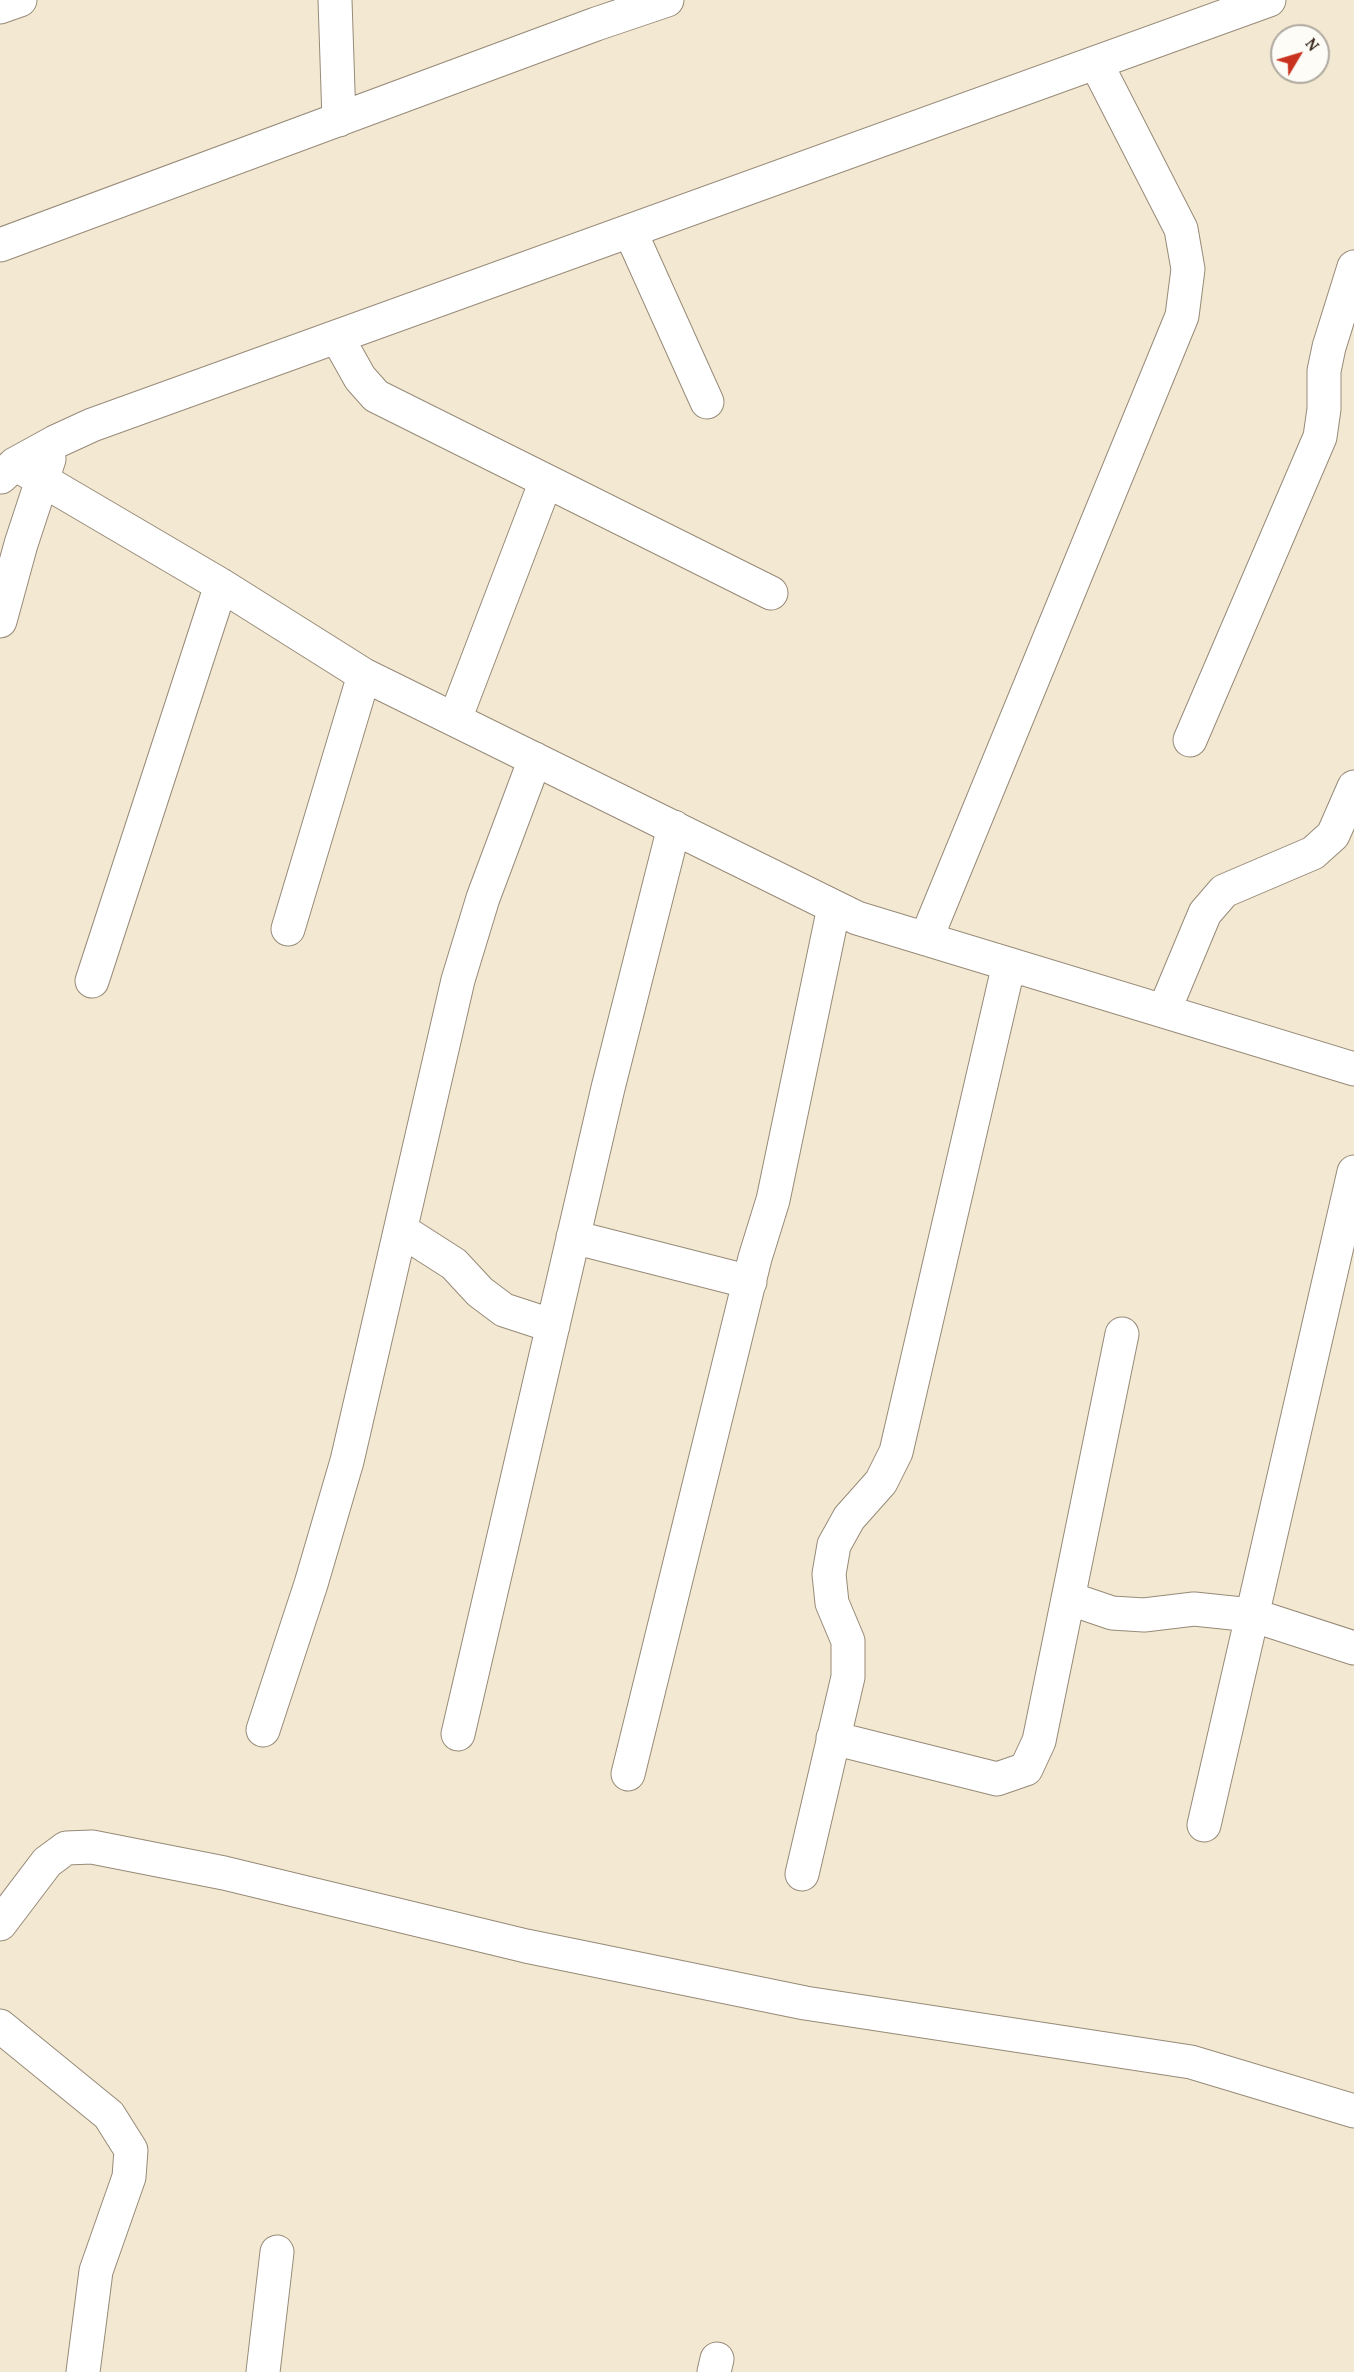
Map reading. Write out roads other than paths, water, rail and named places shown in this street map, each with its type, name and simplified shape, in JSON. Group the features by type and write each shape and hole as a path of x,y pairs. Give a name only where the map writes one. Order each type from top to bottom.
{"street":[{"path":"0,7 20,0"},
{"path":"335,0 339,120"},
{"path":"0,245 339,120 596,12 668,0"},
{"path":"8,471 55,442 92,425 1269,0"},
{"path":"926,939 1182,316 1188,269 1180,229 1096,63"},
{"path":"630,231 707,402"},
{"path":"1190,740 1320,436 1324,409 1324,371 1329,347 1354,267"},
{"path":"337,337 360,378 376,396 771,593"},
{"path":"0,621 21,544 55,442"},
{"path":"8,471 43,480 221,585 364,675 857,918 1354,1069"},
{"path":"455,719 546,481"},
{"path":"92,981 221,585"},
{"path":"288,929 364,675"},
{"path":"263,1730 347,1461 458,980 483,898 535,759"},
{"path":"1164,1011 1206,913 1224,891 1313,853 1333,835 1354,787"},
{"path":"458,1734 608,1088 674,827"},
{"path":"628,1774 750,1282 773,1200 834,907"},
{"path":"802,1874 848,1677 848,1641 832,1603 829,1574 834,1545 849,1518 881,1482 896,1452 1009,964"},
{"path":"1204,1826 1354,1172"},
{"path":"401,1230 454,1264 480,1292 504,1310 552,1326"},
{"path":"573,1237 750,1282"},
{"path":"833,1738 997,1779 1026,1769 1039,1741 1122,1334"},
{"path":"1068,1598 1112,1613 1144,1616 1194,1609 1252,1615 1354,1648"},
{"path":"0,1924 47,1862 66,1848 92,1847 224,1873 526,1946 805,2003 1191,2062 1354,2111"},
{"path":"0,2026 109,2115 131,2150 129,2177 96,2271 83,2372"},
{"path":"263,2372 277,2252"}]}
